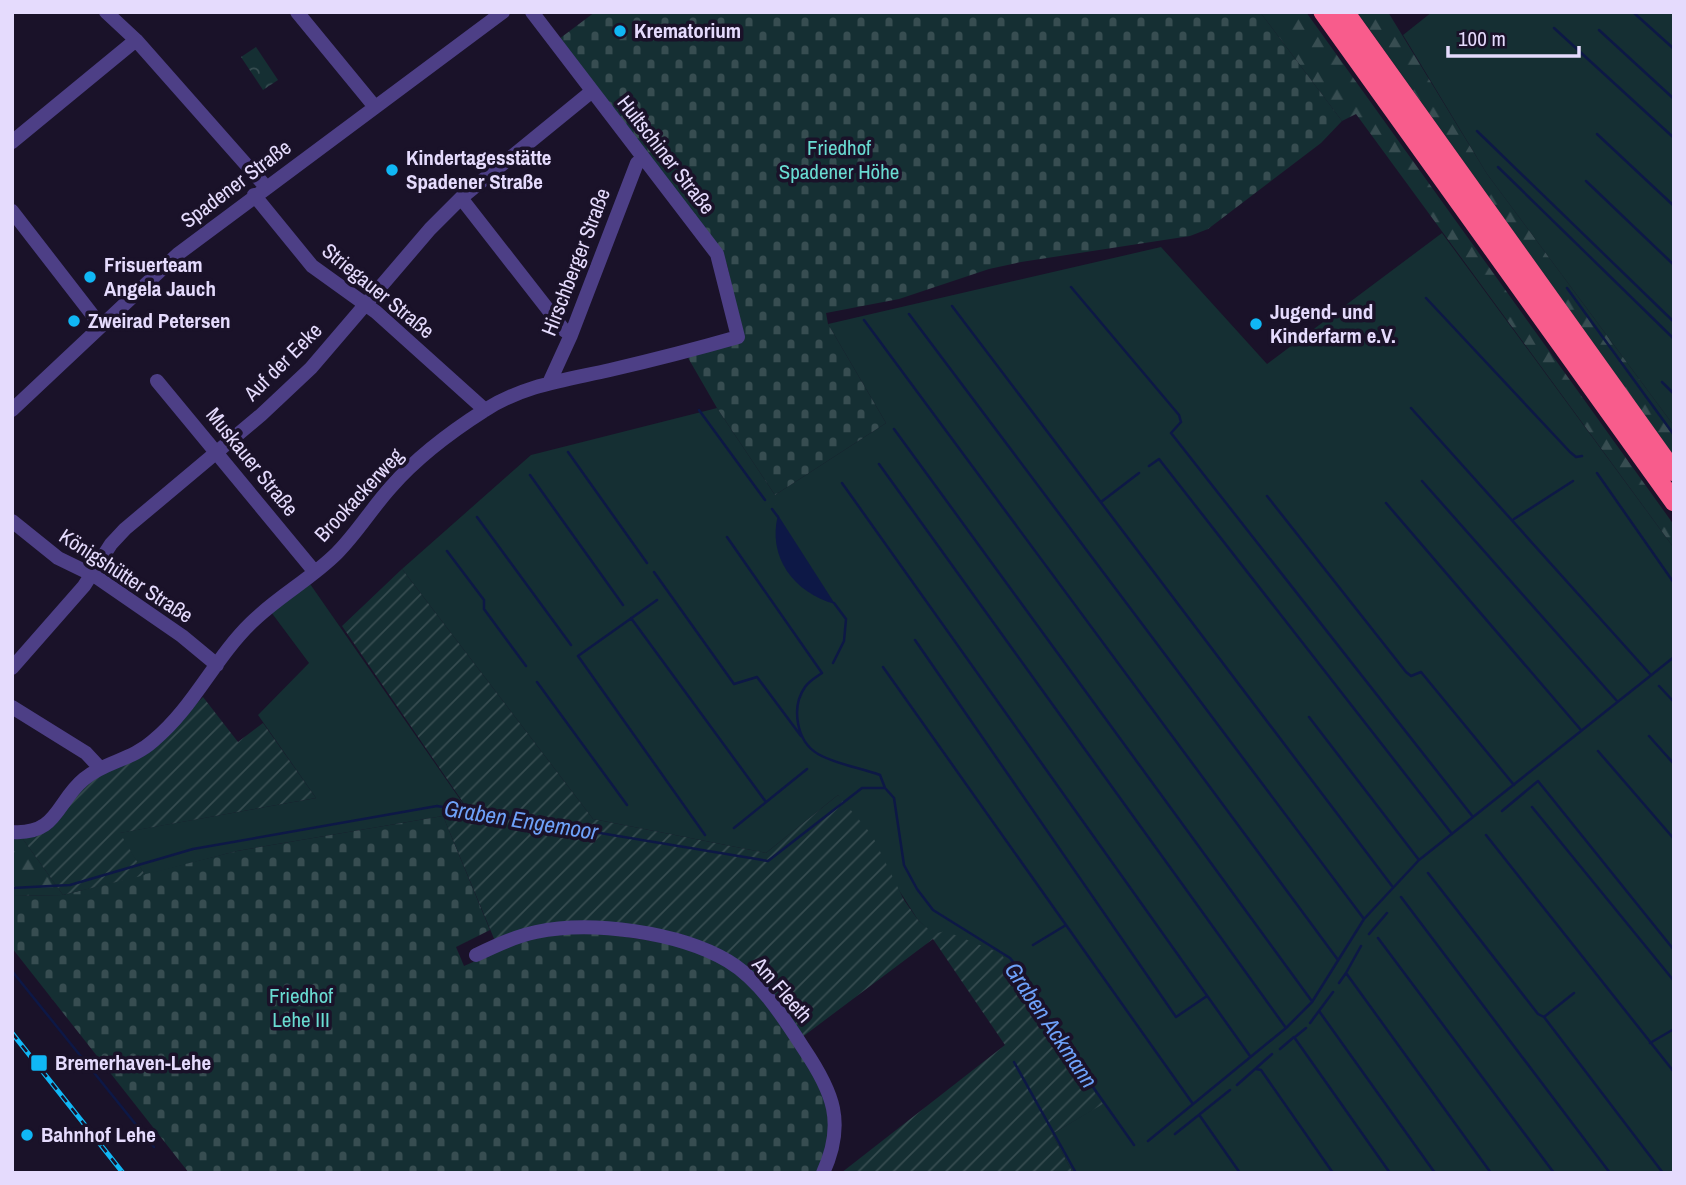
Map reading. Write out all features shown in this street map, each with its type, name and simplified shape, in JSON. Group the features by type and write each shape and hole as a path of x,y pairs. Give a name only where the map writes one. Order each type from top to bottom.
{"highway":[{"path":"1323,12 1674,502"},
{"path":"1345,12 1674,472"}],"street":[{"name":"Striegauer Straße","path":"106,12 136,40 260,191 312,265 365,307 376,312 485,410"},
{"path":"297,12 375,107"},
{"name":"Spadener Straße","path":"12,410 177,254 503,12"},
{"name":"Hultschiner Straße","path":"532,12 717,254 738,337"},
{"path":"12,142 136,40"},
{"name":"Auf der Eeke","path":"12,668 84,586 90,573 125,529 311,368 430,229 461,198 591,92"},
{"name":"Hirschberger Straße","path":"550,381 571,335 637,163 643,159"},
{"path":"461,198 564,330 571,335"},
{"path":"12,211 101,326"},
{"name":"Brookackerweg","path":"12,832 33,831 45,826 82,780 100,768 125,761 154,741 198,695 217,665 250,624 337,553 392,485 437,445 485,410 516,393 550,381 680,354 738,337"},
{"name":"Muskauer Straße","path":"157,381 314,571"},
{"name":"Königshütter Straße","path":"12,521 58,558 90,573 181,636 217,665"},
{"path":"12,707 86,753 100,768"},
{"name":"Am Fleeth","path":"476,955 536,932 580,927 681,940 729,961 772,1003 821,1074 829,1092 836,1124 835,1140 823,1173"}],"green space":[{"name":"Friedhof Spadener Höhe","path":"595,12 1260,12 1342,121 1321,143 1208,229 1190,236 1021,262 989,269 899,299 826,313 828,324 886,423 775,495 717,408 687,356 743,340 727,264 559,39"},
{"path":"1260,12 1306,12 1674,525 1674,548 1356,114 1342,121"},
{"path":"1357,12 1388,12 1487,174 1674,426 1674,456"},
{"path":"1432,12 1674,12 1674,426 1487,174 1403,35"},
{"path":"256,47 278,80 263,90 241,57"},
{"path":"1442,233 1674,548 1674,1173 1073,1173 1052,1134 1102,1104 1049,1029 1029,990 934,935 918,920 838,795 766,853 593,819 402,569 531,455 717,408 775,495 886,423 828,324 1161,247 1267,364"},
{"path":"402,569 593,819 766,853 838,795 872,835 904,900 918,920 934,934 945,931 1000,953 1029,990 1049,1029 1103,1104 1052,1134 1073,1173 841,1173 1005,1045 933,939 801,1038 732,960 681,934 585,922 495,941 443,816 471,814 342,626"},
{"path":"308,581 471,815 443,816 237,851 145,875 119,833 316,798 258,715 309,663 271,612"},
{"path":"203,697 238,742 263,723 316,798 120,833 145,875 63,895 20,835 30,835 85,782 156,745"},
{"name":"Friedhof Lehe III","path":"443,816 490,930 456,947 464,966 537,934 580,930 685,946 725,964 766,1000 819,1076 831,1113 828,1145 816,1173 189,1173 12,948 12,896 63,895 237,851"},
{"path":"12,835 20,835 63,895 12,896"}],"shaded area":[{"path":"778,515 835,604 807,591 787,571 776,545"}],"waterway":[{"path":"1633,12 1674,49"},
{"path":"1554,28 1674,138"},
{"path":"1599,30 1674,99"},
{"path":"1477,131 1674,322"},
{"path":"1597,134 1674,206"},
{"path":"1498,167 1674,339"},
{"path":"1586,181 1674,265"},
{"path":"1071,287 1179,415 1181,422 1171,433 1473,817"},
{"path":"1567,288 1674,435"},
{"path":"1426,298 1570,452 1576,457 1582,456"},
{"path":"952,306 1392,886"},
{"path":"909,314 1364,919"},
{"path":"864,320 1338,960"},
{"path":"1662,382 1674,394"},
{"path":"1411,408 1650,674"},
{"path":"699,410 765,500"},
{"path":"894,429 1311,1000"},
{"path":"568,452 647,563"},
{"path":"1149,466 1159,459 1452,834"},
{"path":"879,464 1286,1028"},
{"path":"1101,502 1139,473"},
{"path":"1597,473 1674,583"},
{"path":"530,475 623,605"},
{"path":"1422,481 1617,701"},
{"path":"1514,519 1573,481"},
{"path":"842,483 1250,1056"},
{"path":"1267,496 1406,672 1411,676 1421,672 1514,785"},
{"path":"1386,503 1581,730"},
{"path":"772,509 778,517"},
{"path":"477,517 571,645"},
{"name":"Graben Ackmann","path":"727,537 822,673 807,685 798,704 798,723 805,741 818,754 880,775 885,788 894,798 904,865 917,889 933,910 1010,958 1029,982 1044,1014 1076,1063 1134,1145"},
{"path":"447,551 484,600 484,609 526,666"},
{"path":"654,572 734,684 757,677 801,736"},
{"path":"657,600 578,656 705,835"},
{"path":"833,663 844,641 846,619 834,603"},
{"path":"631,618 766,802"},
{"path":"915,640 1176,1017 1207,996"},
{"path":"1148,1141 1286,1028 1312,1002 1364,919 1419,860 1674,657"},
{"path":"883,667 1193,1104"},
{"path":"537,682 627,805"},
{"path":"1659,686 1674,702"},
{"path":"1309,717 1419,860"},
{"path":"1649,736 1674,764"},
{"path":"1598,751 1674,839"},
{"path":"734,828 807,769"},
{"path":"1502,811 1538,781 1674,950"},
{"name":"Graben Engemoor","path":"12,888 70,885 193,849 437,806 768,861 862,788 885,788"},
{"path":"1532,807 1674,981"},
{"path":"1486,835 1674,1072"},
{"path":"1428,873 1538,1014 1544,1017 1663,1173"},
{"path":"1401,897 1610,1173"},
{"path":"1369,934 1387,913"},
{"path":"1033,945 1066,925"},
{"path":"1378,938 1554,1173"},
{"path":"1346,973 1361,946"},
{"path":"12,971 154,1147"},
{"path":"1339,983 1346,973 1491,1173"},
{"path":"1310,1023 1333,992"},
{"path":"1544,1017 1574,993"},
{"path":"1319,1011 1435,1173"},
{"path":"1295,1037 1306,1028"},
{"path":"1650,1043 1674,1029"},
{"path":"1280,1049 1294,1037 1390,1173"},
{"path":"1237,1085 1272,1054"},
{"path":"1014,1062 1076,1173"},
{"path":"1256,1069 1261,1070 1333,1173"},
{"path":"1175,1134 1230,1090"},
{"path":"1200,1116 1240,1173"}],"railway":[{"path":"12,1033 123,1173"}],"place":[{"name":"Krematorium","path":"620,31"},
{"name":"Kindertagesstätte Spadener Straße","path":"392,170"},
{"name":"Frisuerteam Angela Jauch","path":"90,277"},
{"name":"Zweirad Petersen","path":"74,321"},
{"name":"Jugend- und Kinderfarm e.V.","path":"1256,324"},
{"name":"Bremerhaven-Lehe","path":"39,1063"},
{"name":"Bahnhof Lehe","path":"27,1135"}]}
